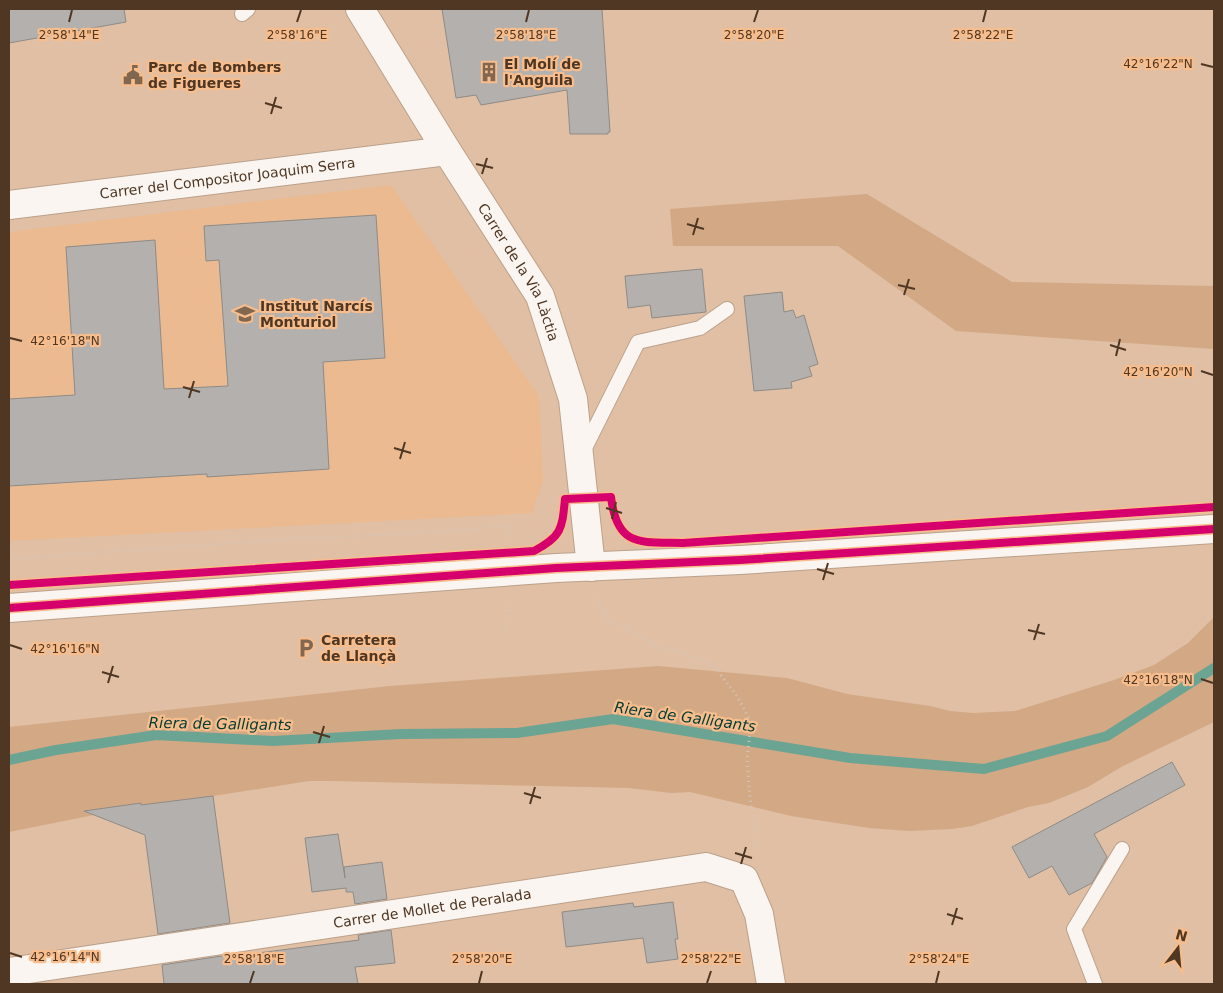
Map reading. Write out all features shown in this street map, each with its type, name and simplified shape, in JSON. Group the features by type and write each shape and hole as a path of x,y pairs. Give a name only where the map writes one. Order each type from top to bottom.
{"street":[{"name":"Carrer de la Via Làctia","path":"360,9 447,151 540,296 573,399 591,578"},
{"name":"Carrer del Compositor Joaquim Serra","path":"9,205 447,151"},
{"path":"9,608 508,572 591,578 740,560 1214,529"},
{"name":"Carrer de Mollet de Peralada","path":"9,972 706,867 744,879"},
{"path":"744,879 759,914 770,984"}],"lane":[{"path":"579,459 638,342 700,328 727,309"},
{"path":"1095,984 1074,929 1122,849"}],"path":[{"path":"9,559 304,538 467,530 508,525 506,552 508,594 505,636"},
{"path":"591,578 607,619 657,646 686,654 714,666 737,696 751,722 747,759 750,798 758,846 744,879"}],"shaded area":[{"name":"Institut Narcís Monturiol","path":"391,185 539,396 543,480 532,513 9,541 9,232"},
{"path":"867,194 1012,282 1214,286 1214,349 956,331 838,246 673,246 670,209"},
{"path":"1214,617 1214,722 1123,766 1088,787 1049,803 1028,807 972,826 909,831 869,828 791,816 690,792 671,793 629,788 309,781 99,814 9,832 9,727 390,686 658,666 787,678 847,694 930,706 950,711 973,713 1015,711 1114,680 1154,665 1188,643"}],"building":[{"path":"9,9 124,9 126,22 9,43"},
{"path":"442,9 602,9 610,132 608,134 570,134 567,90 481,105 476,95 456,98"},
{"path":"376,215 385,358 323,362 329,469 207,477 207,474 9,486 9,399 75,395 66,247 155,240 164,389 228,386 219,260 206,261 204,226"},
{"path":"702,269 706,312 652,318 650,305 628,308 625,276"},
{"path":"782,292 784,312 793,310 796,318 804,315 818,364 809,367 812,376 791,382 792,388 754,391 744,296"},
{"path":"1172,762 1185,785 1094,834 1107,857 1092,883 1069,895 1052,866 1029,878 1012,847"},
{"path":"213,796 230,923 158,934 145,835 84,811"},
{"path":"338,834 345,878 344,867 382,862 387,899 355,904 353,892 346,892 346,888 312,892 305,838"},
{"path":"673,902 678,939 675,939 678,959 647,963 643,938 566,947 562,912 633,903 634,907"},
{"path":"391,930 395,963 355,967 358,984 164,984 162,965 235,954 235,956 359,940 358,935"}],"waterway":[{"name":"Riera de Galligants","path":"9,760 56,750 156,735 273,741 401,734 517,733 613,719 850,758 984,769 1107,736 1214,668"}],"cycle path":[{"path":"9,585 534,551 550,541 559,531 563,518 565,499 611,497 614,514 625,534 634,539 655,543 683,543 1214,507"},
{"path":"9,608 556,568 740,560 1214,529"}],"place":[{"name":"El Molí de l'Anguila","path":"489,72"},
{"name":"Parc de Bombers de Figueres","path":"133,75"},
{"name":"Institut Narcís Monturiol","path":"245,314"},
{"name":"Carretera de Llançà","path":"306,648"}]}
